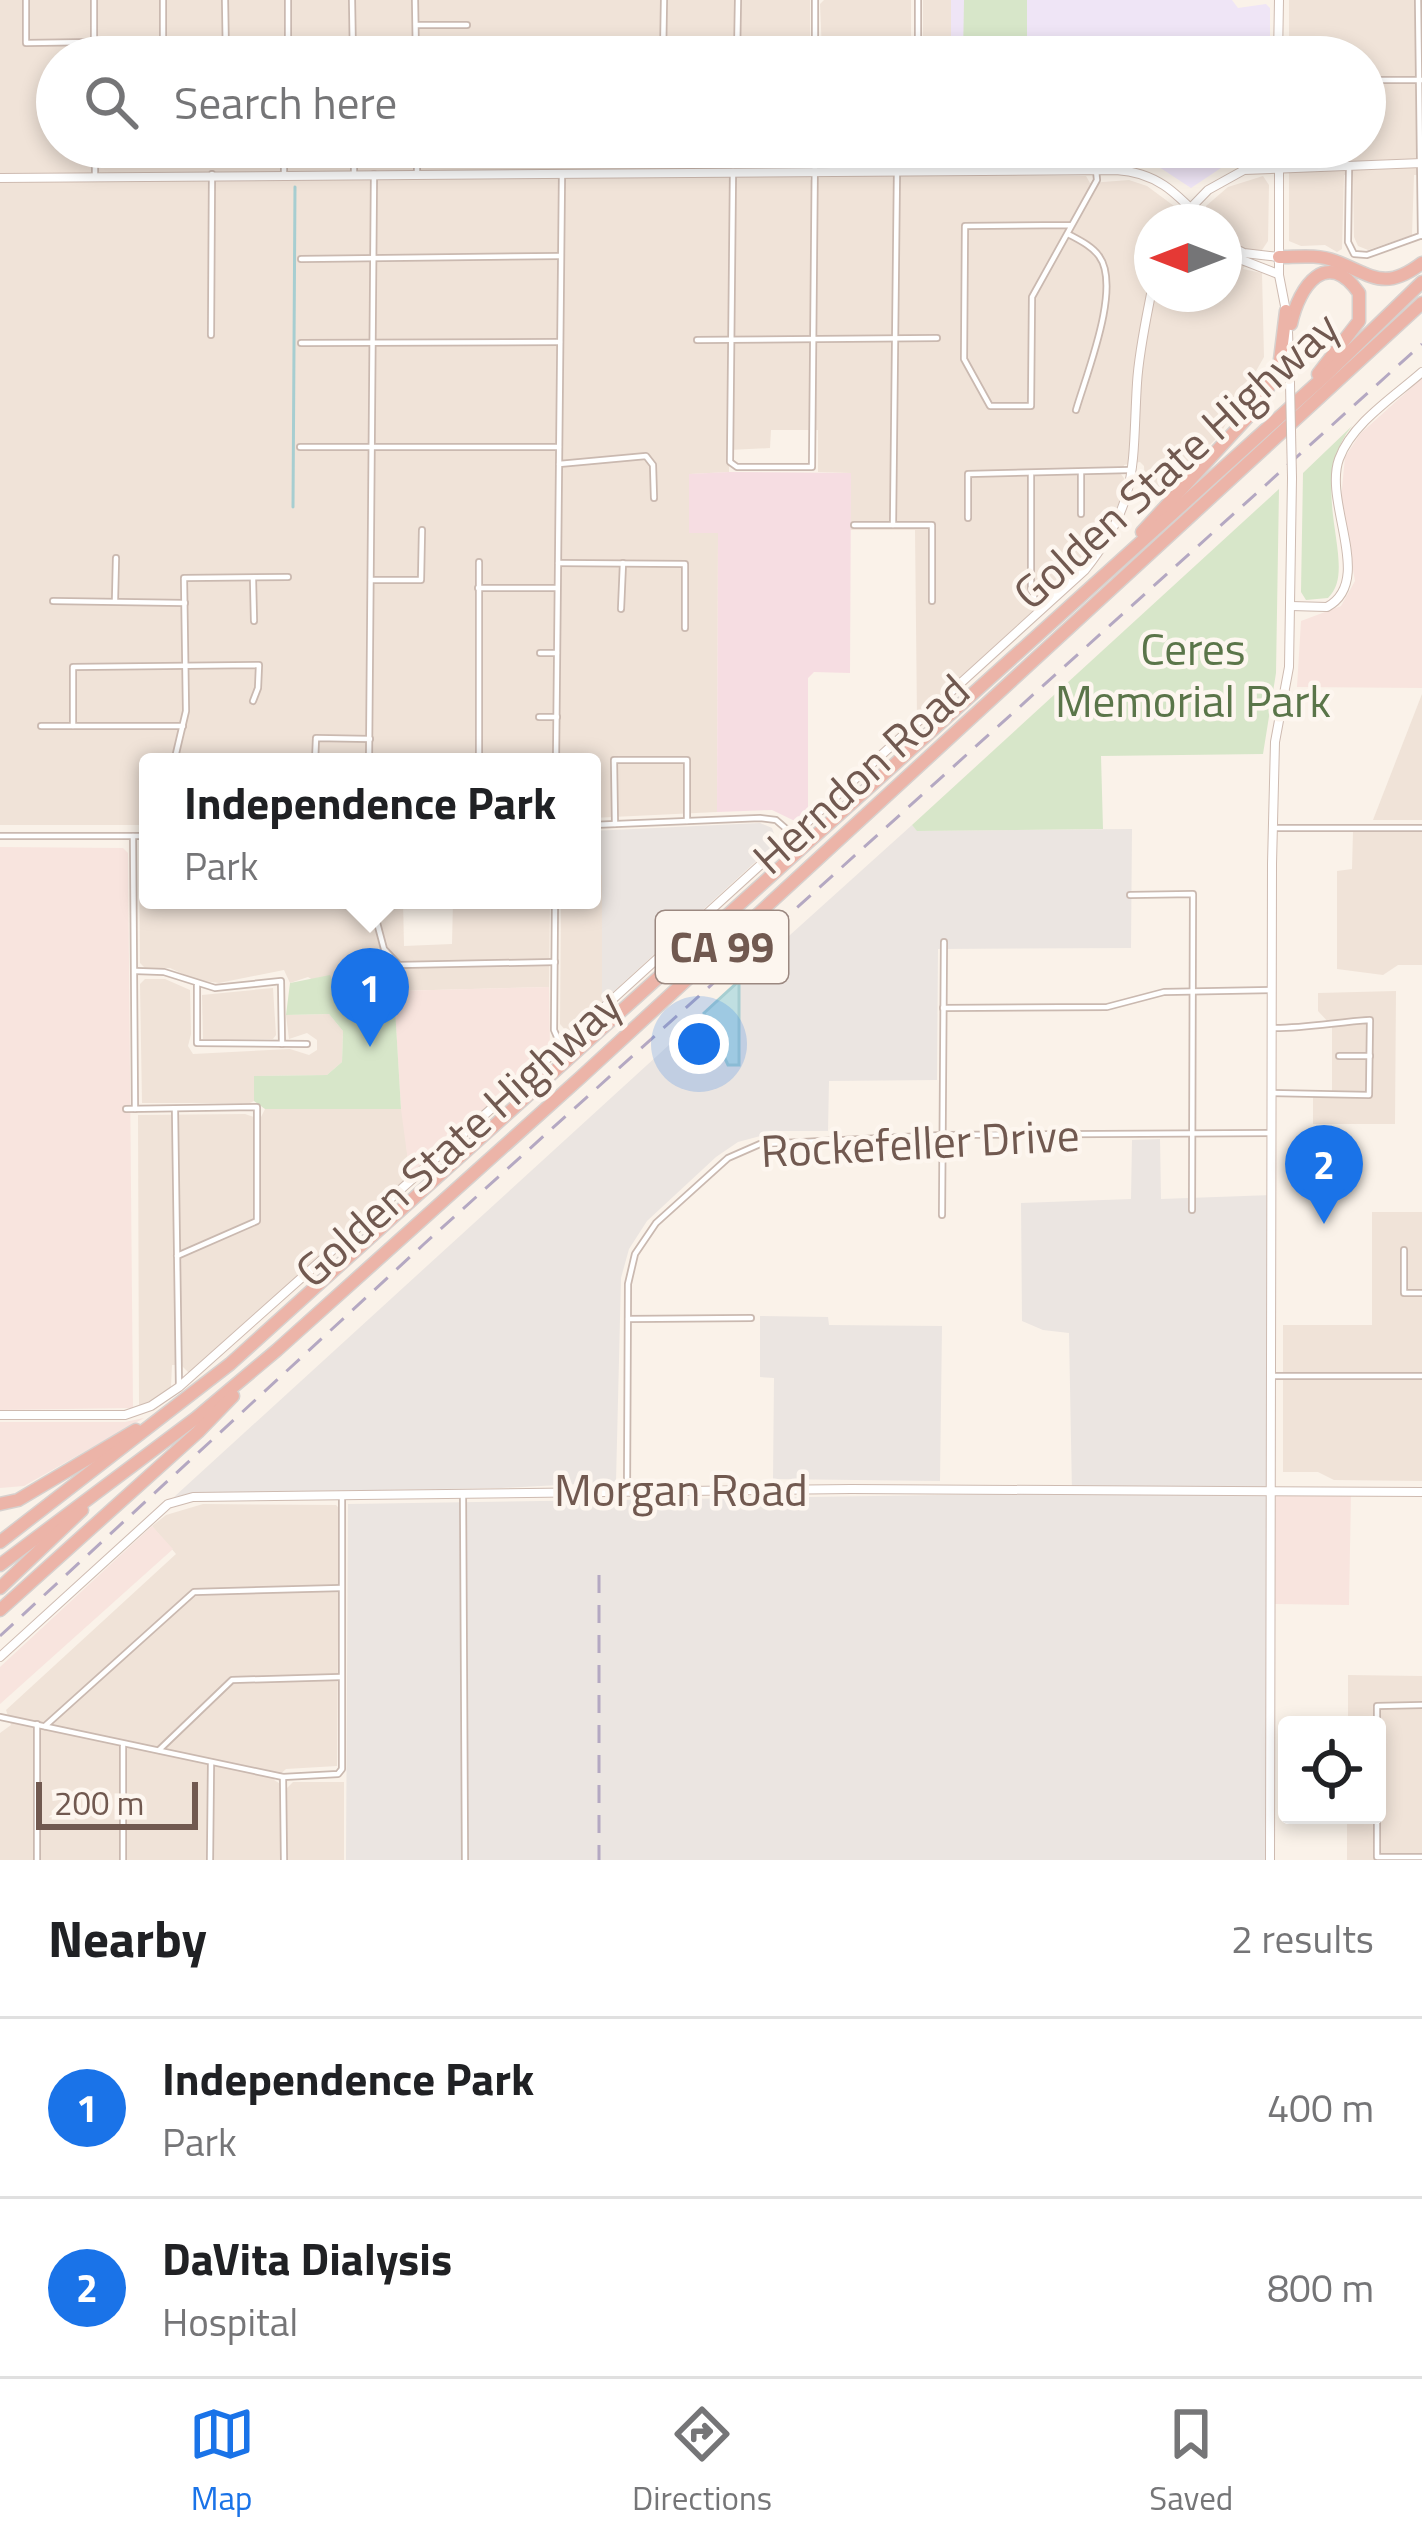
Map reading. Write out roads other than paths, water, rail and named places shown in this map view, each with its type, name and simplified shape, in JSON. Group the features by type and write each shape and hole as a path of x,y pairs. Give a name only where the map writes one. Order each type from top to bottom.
{"highway":[{"path":"1279,257 1318,256 1379,280 1394,279 1422,263"},
{"path":"1289,337 1307,282 1333,275 1356,288 1362,307 1359,321 1306,392"},
{"name":"Golden State Highway","path":"0,1541 175,1410 284,1317 1422,282"},
{"name":"Golden State Highway","path":"0,1565 277,1349 1422,307"},
{"path":"1096,581 1258,406 1279,368 1286,311"},
{"path":"0,1610 198,1432 277,1349"},
{"path":"0,1504 18,1500 175,1410"},
{"path":"0,1588 140,1458"}],"street":[{"path":"26,0 26,43 36,43"},
{"path":"94,0 94,36"},
{"path":"163,0 163,36"},
{"path":"225,0 226,36"},
{"path":"288,0 288,36"},
{"path":"352,0 353,36"},
{"path":"416,0 416,36"},
{"path":"663,36 664,0"},
{"path":"737,0 737,36"},
{"path":"815,0 815,36"},
{"path":"918,0 918,36"},
{"path":"1278,36 1279,0"},
{"path":"1348,168 1348,242 1354,254 1367,255 1421,236 1418,0"},
{"path":"416,25 467,25"},
{"path":"1386,80 1420,80"},
{"path":"1386,163 1420,163"},
{"path":"95,168 95,176"},
{"path":"284,168 284,173"},
{"path":"354,168 354,174"},
{"path":"417,168 417,173"},
{"path":"1194,204 1234,172 1264,168"},
{"path":"1270,1860 1273,828 1275,742 1287,681 1292,478 1289,337 1279,275 1279,168"},
{"path":"893,525 897,170"},
{"path":"0,178 1096,170 1152,176 1185,204"},
{"path":"1071,226 965,226 964,359 990,406 1031,406 1032,297 1097,179 1096,170"},
{"path":"733,171 733,465 812,466 815,171"},
{"path":"556,753 562,172"},
{"path":"212,174 212,335"},
{"path":"370,753 374,174"},
{"path":"1066,233 1098,254 1106,274 1106,305 1076,410"},
{"path":"1242,252 1279,257"},
{"path":"301,259 561,256"},
{"path":"1242,259 1279,275"},
{"name":"Herndon Road","path":"0,1414 125,1415 151,1406 179,1387 1085,570 1108,541 1126,504 1134,469 1137,381 1148,312"},
{"path":"698,340 937,338"},
{"path":"301,343 560,342"},
{"path":"1291,606 1320,609 1345,592 1349,575 1334,480 1339,458 1357,430 1422,372"},
{"path":"300,447 559,447"},
{"path":"559,464 643,455 653,465 654,498"},
{"path":"968,518 968,474 1134,469"},
{"path":"1081,472 1082,514"},
{"path":"1031,473 1031,588 1040,611"},
{"path":"854,525 932,525 932,601"},
{"path":"371,580 421,580 422,530"},
{"path":"115,602 116,558"},
{"path":"479,562 479,753"},
{"path":"621,609 623,562"},
{"path":"558,563 685,564 685,628"},
{"path":"253,577 254,621"},
{"path":"174,753 183,726 184,578 288,577"},
{"path":"478,588 558,588"},
{"path":"53,601 185,603"},
{"path":"540,653 557,653"},
{"path":"73,726 73,667 259,665 253,701"},
{"path":"538,717 556,717"},
{"path":"41,726 183,726"},
{"path":"315,753 316,738 370,739"},
{"path":"615,824 614,760 687,760 687,820"},
{"path":"601,825 772,819 794,836"},
{"path":"1273,828 1422,827"},
{"path":"0,836 139,836"},
{"path":"133,836 135,1109"},
{"path":"1130,896 1193,894 1192,1210"},
{"path":"373,909 384,949 399,965 554,962"},
{"path":"555,909 554,1030 561,1046"},
{"path":"943,1215 944,943"},
{"path":"136,971 172,974 197,985 225,988 281,981 282,1044"},
{"path":"197,985 197,1043 307,1044"},
{"path":"944,1008 1107,1007 1155,993 1272,990"},
{"path":"1271,1093 1370,1095 1370,1020 1325,1023 1317,1028 1272,1028"},
{"path":"1339,1056 1370,1056"},
{"path":"126,1109 257,1107 257,1221 177,1256"},
{"path":"175,1109 179,1387"},
{"name":"Rockefeller Drive","path":"627,1490 629,1272 640,1244 656,1223 728,1158 766,1143 943,1135 1270,1133"},
{"path":"1404,1250 1404,1293 1422,1293"},
{"path":"628,1319 751,1318"},
{"path":"1271,1376 1422,1376"},
{"name":"Morgan Road","path":"0,1657 177,1499 627,1490 1422,1492"},
{"path":"463,1493 465,1860"},
{"path":"0,1717 283,1777 329,1776 342,1769 342,1495"},
{"path":"37,1860 41,1725 199,1590 342,1588"},
{"path":"159,1750 232,1680 342,1678"},
{"path":"1377,1716 1377,1706 1422,1705"},
{"path":"123,1743 123,1860"},
{"path":"210,1860 211,1761"},
{"path":"283,1777 284,1860"},
{"path":"1377,1824 1377,1856 1422,1857"}],"water":[{"path":"739,981 739,1065 728,1065 704,1013"}],"waterway":[{"path":"293,507 295,187"}],"railway":[{"path":"0,1636 424,1244 1422,344"},
{"path":"599,1575 599,1860"}],"place":[{"name":"Independence Park","path":"370,1047"},
{"name":"DaVita Dialysis","path":"1324,1224"}],"park label":[{"name":"Ceres Memorial Park","path":"1193,675"}]}
